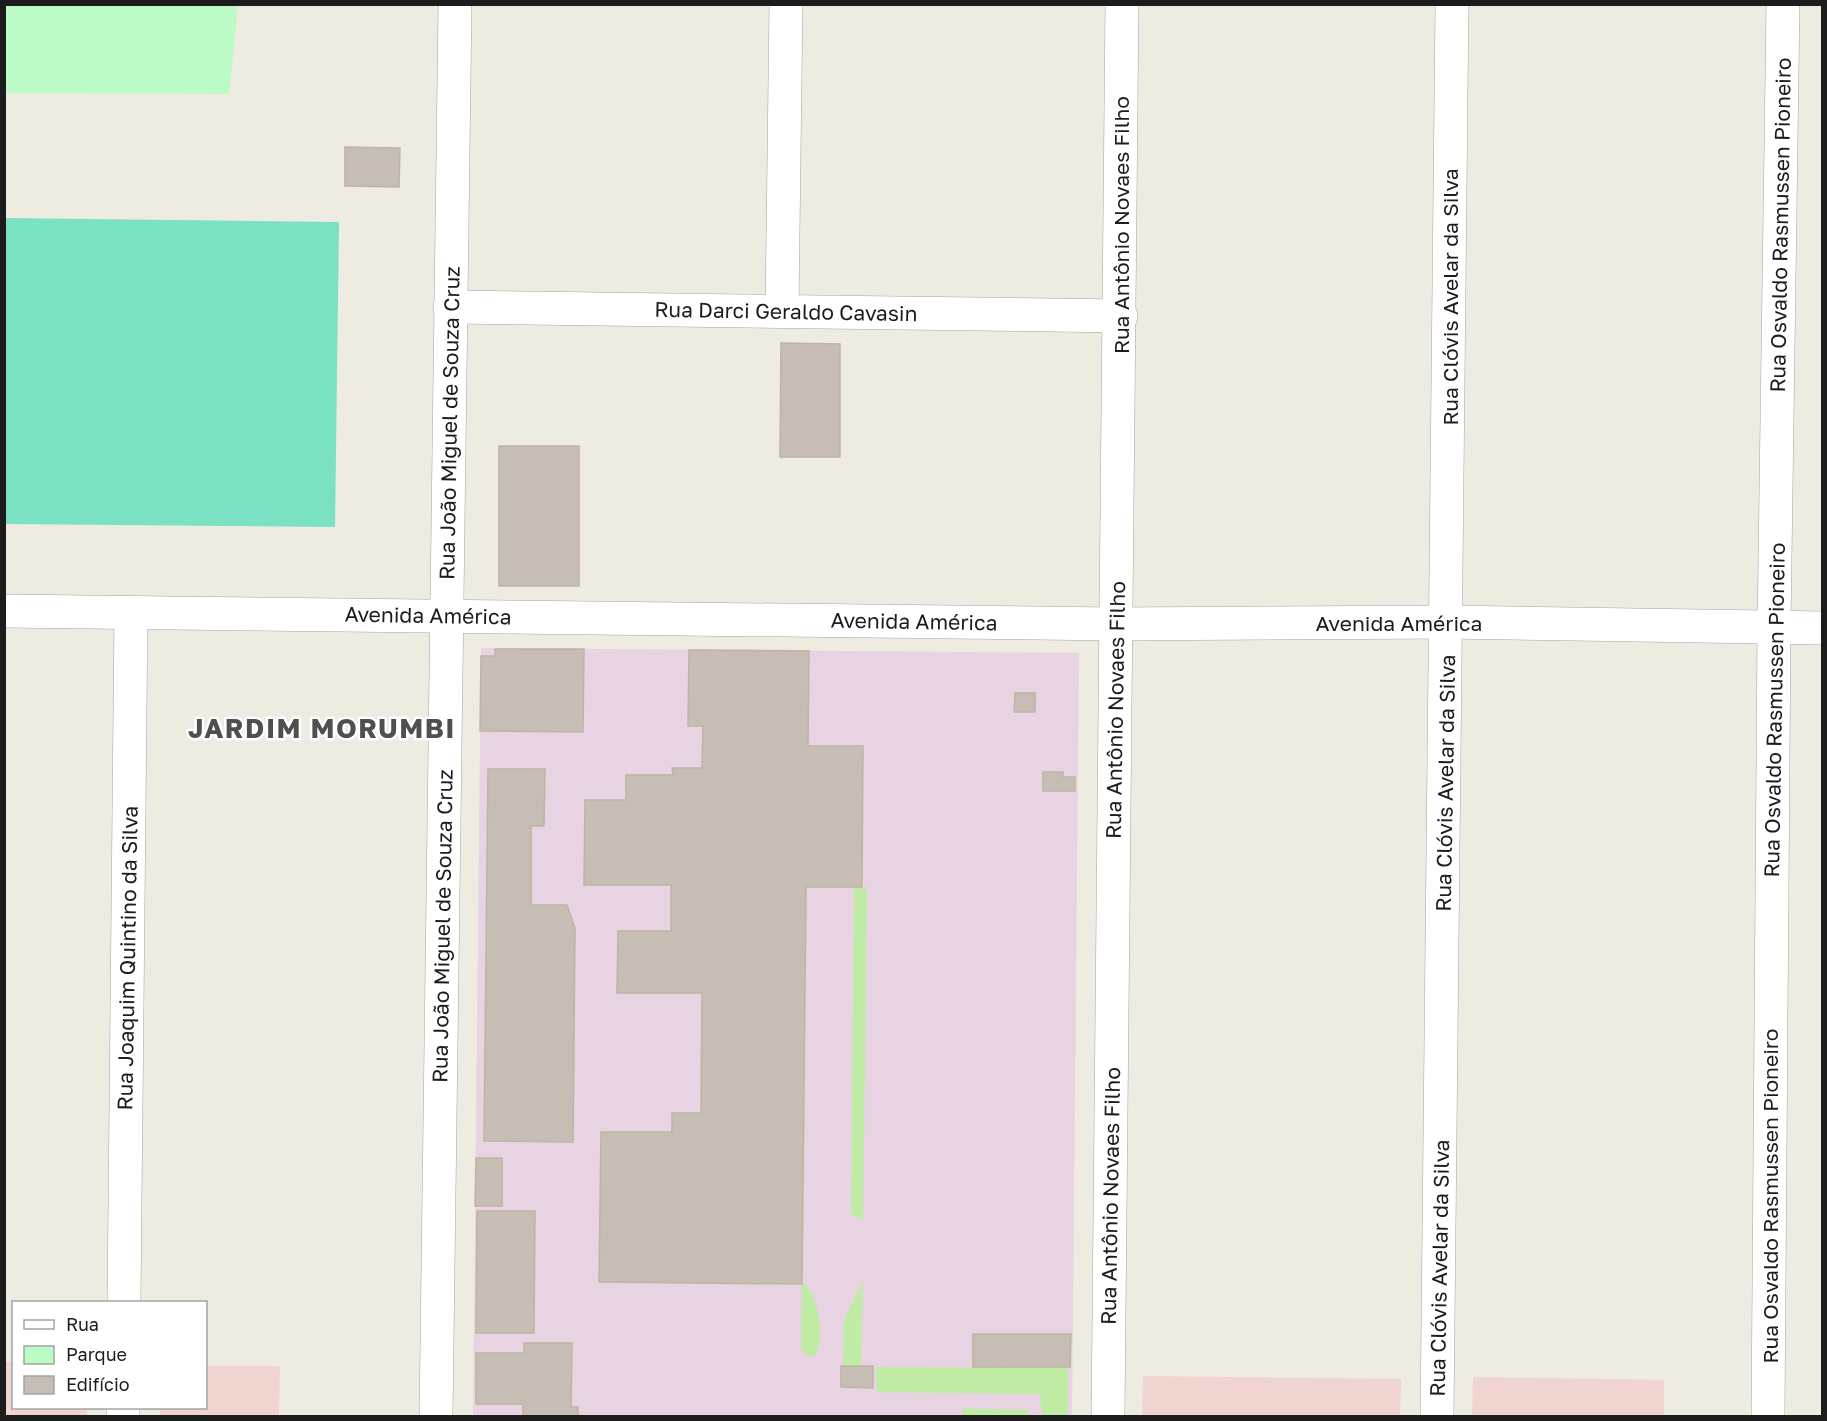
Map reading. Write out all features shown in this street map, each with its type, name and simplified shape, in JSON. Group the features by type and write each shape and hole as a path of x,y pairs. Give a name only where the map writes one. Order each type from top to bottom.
{"street":[{"name":"Rua João Miguel de Souza Cruz","path":"436,1416 455,4"},
{"path":"782,310 786,4"},
{"name":"Rua Antônio Novaes Filho","path":"1108,1416 1115,624 1121,316 1122,4"},
{"name":"Rua Clóvis Avelar da Silva","path":"1437,1416 1448,622 1452,4"},
{"name":"Rua Osvaldo Rasmussen Pioneiro","path":"1768,1416 1774,628 1783,4"},
{"name":"Rua Darci Geraldo Cavasin","path":"450,308 782,310 1121,316"},
{"name":"Avenida América","path":"4,611 1115,624 1448,622 1822,628"},
{"name":"Rua Joaquim Quintino da Silva","path":"124,1301 131,613"}],"shaded area":[{"path":"481,648 1079,653 1072,1416 473,1416"},
{"path":"4,1362 12,1362 12,1409 87,1409 87,1416 5,1416"},
{"path":"207,1366 280,1366 279,1416 160,1416 160,1409 207,1409"},
{"path":"1143,1376 1401,1379 1400,1416 1142,1416"},
{"path":"1473,1377 1664,1380 1664,1416 1472,1416"}],"green space":[{"path":"5,4 238,5 229,94 5,93"},
{"path":"5,218 339,222 335,527 5,524"},
{"path":"854,887 867,888 863,1220 851,1214"},
{"path":"863,1280 861,1365 843,1366 844,1320"},
{"path":"805,1283 814,1298 819,1320 819,1341 813,1357 803,1354 801,1347 802,1284"},
{"path":"876,1367 1068,1368 1068,1416 1043,1416 1039,1394 877,1392"},
{"path":"963,1408 1028,1410 1029,1416 963,1416"}],"building":[{"path":"345,147 400,148 399,187 345,186"},
{"path":"781,343 840,344 840,457 780,457"},
{"path":"499,446 579,446 579,586 499,586"},
{"path":"495,649 584,649 583,732 480,731 481,656 495,656"},
{"path":"689,650 809,651 808,746 863,746 862,887 806,887 802,1284 599,1282 601,1132 672,1132 672,1113 701,1113 702,993 617,993 618,931 671,931 671,885 584,885 585,800 626,800 626,775 673,775 672,768 702,768 703,726 688,726"},
{"path":"1015,693 1035,693 1035,712 1014,712"},
{"path":"488,769 545,769 544,826 531,826 531,905 567,905 575,928 573,1142 484,1141"},
{"path":"1043,772 1063,772 1063,777 1075,777 1075,791 1043,791"},
{"path":"476,1158 502,1158 502,1206 475,1206"},
{"path":"477,1211 535,1211 534,1333 476,1333"},
{"path":"973,1334 1071,1334 1070,1367 973,1367"},
{"path":"524,1343 572,1343 571,1407 578,1407 578,1416 523,1416 523,1404 476,1404 476,1353 524,1353"},
{"path":"841,1366 873,1366 873,1388 841,1387"}],"district":[{"name":"JARDIM MORUMBI","path":"322,728"}]}
